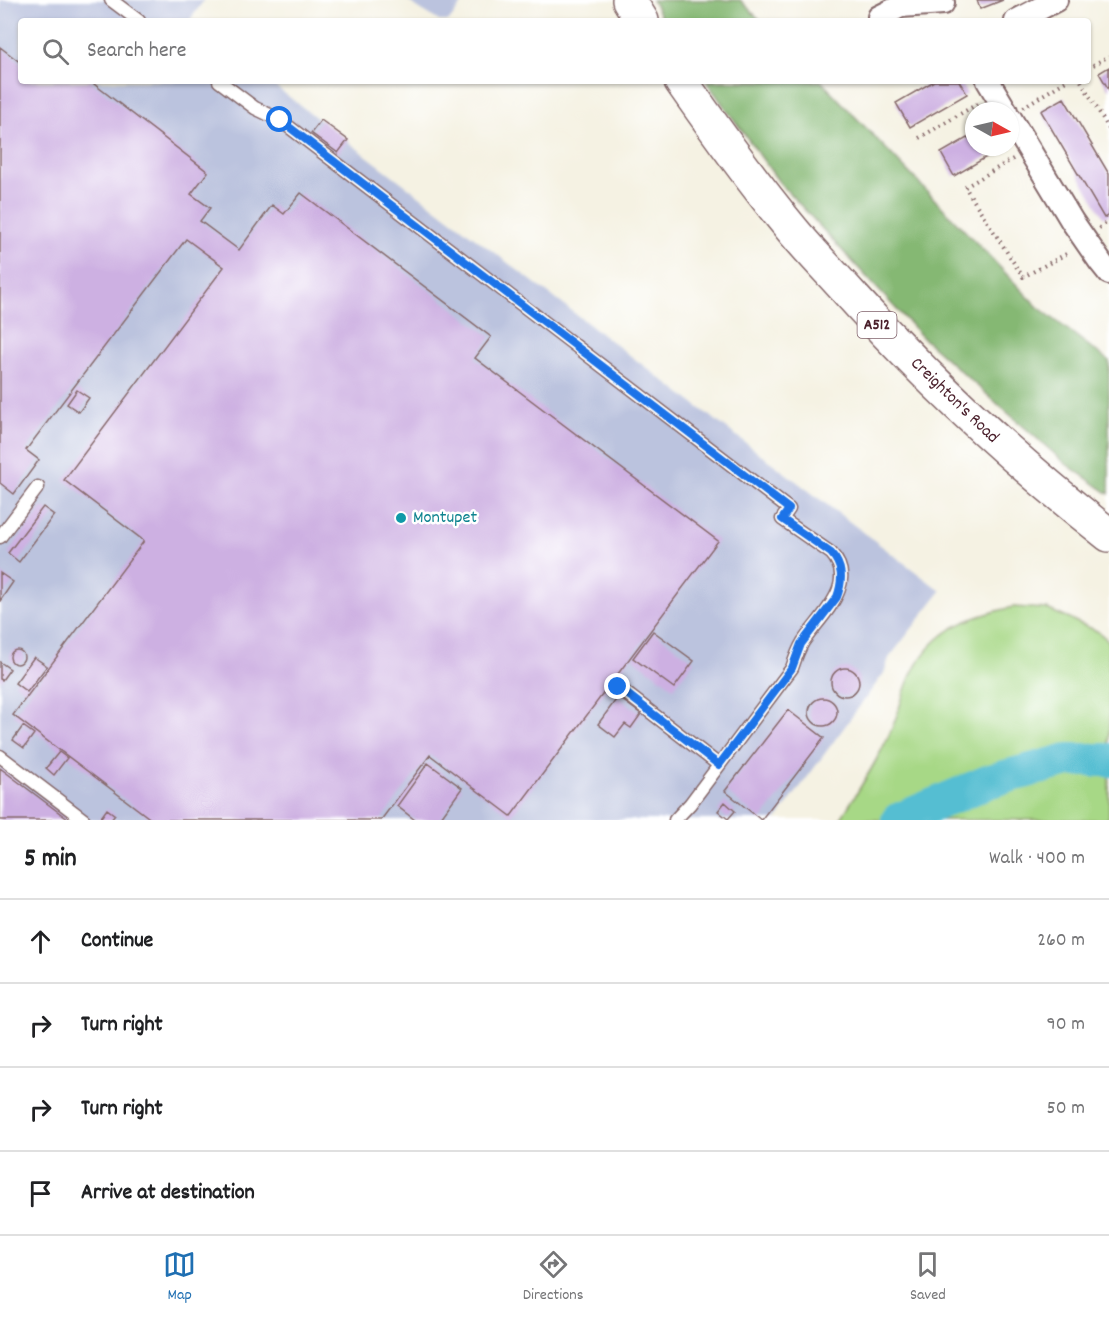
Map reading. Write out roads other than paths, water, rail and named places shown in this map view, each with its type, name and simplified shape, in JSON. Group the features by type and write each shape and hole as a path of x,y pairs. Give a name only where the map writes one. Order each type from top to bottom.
{"highway":[{"path":"629,0 640,18"},
{"name":"Creighton's Road","path":"683,84 790,228 888,336 969,417 1109,535"}],"street":[{"path":"1022,18 1056,0"},
{"path":"879,17 901,6 946,8"},
{"path":"1019,130 1086,243 1109,273"}],"lane":[{"path":"111,0 135,18"},
{"path":"223,84 255,108 280,120 789,509 782,519 836,558 841,572 837,597 801,644 792,668 690,804 675,820"},
{"path":"0,537 38,488"},
{"path":"618,687 719,765"},
{"path":"0,756 84,820"}],"waterway":[{"path":"898,820 990,781 1068,760 1109,760"}],"place":[{"name":"Montupet","path":"401,518"}]}
